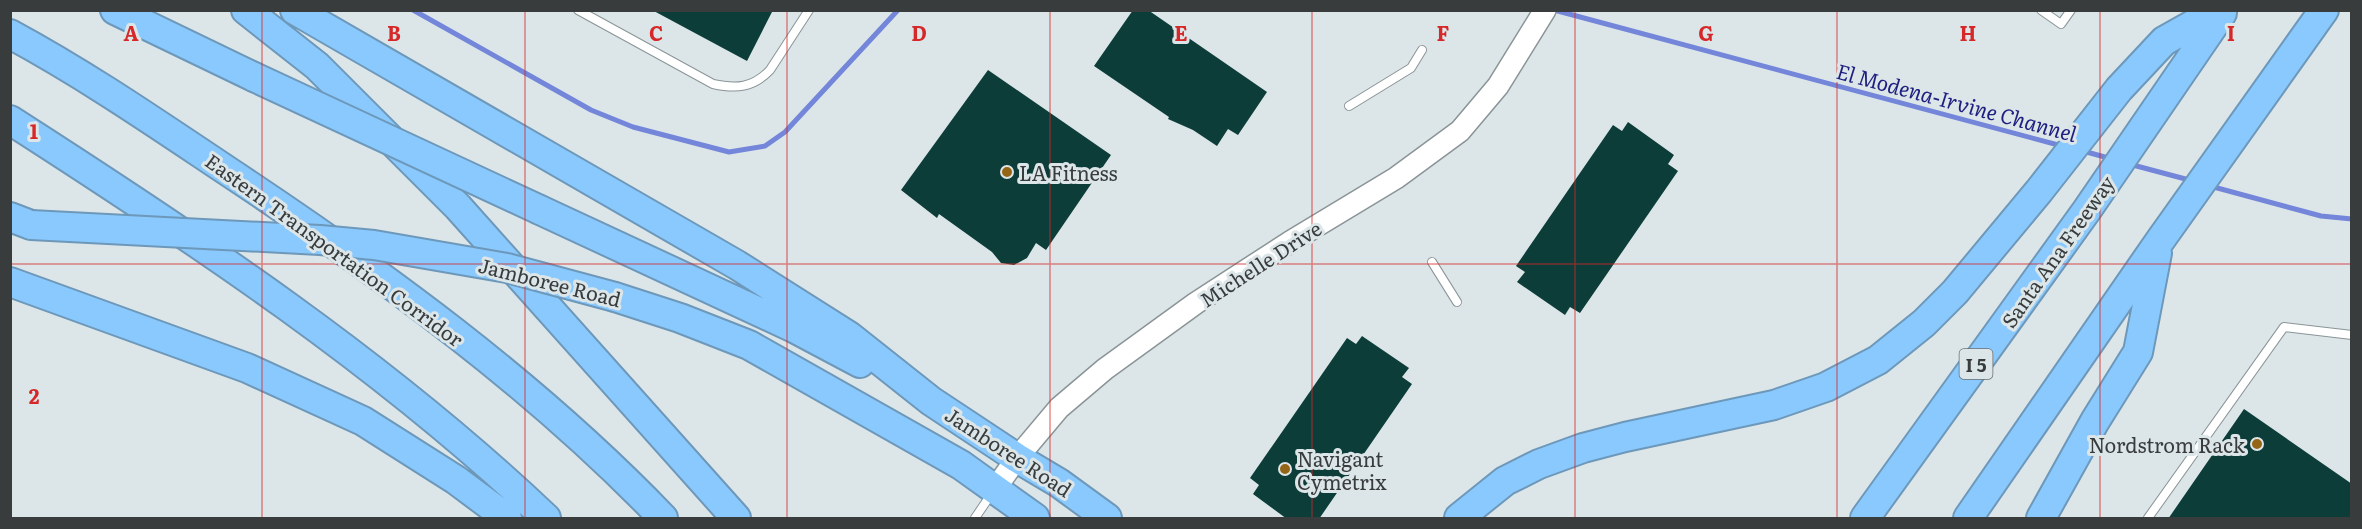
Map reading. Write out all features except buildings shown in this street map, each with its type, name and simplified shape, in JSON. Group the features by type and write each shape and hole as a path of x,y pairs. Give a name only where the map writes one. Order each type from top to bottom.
{"highway":[{"path":"115,10 794,328 931,400"},
{"path":"246,10 318,66 458,207 736,519"},
{"name":"Jamboree Road","path":"295,10 737,265 849,336 931,400 1017,458 1059,483 1107,519"},
{"path":"1459,519 1505,481 1539,464 1583,448 1625,437 1774,405 1826,387 1878,360 1924,323 1955,292 2039,191 2119,89 2164,42 2219,10"},
{"name":"Santa Ana Freeway","path":"1865,519 2087,210 2224,10"},
{"path":"1968,519 2162,238 2324,10"},
{"name":"Eastern Transportation Corridor","path":"10,34 43,52 157,124 292,214 437,318 613,466 663,519"},
{"path":"10,120 312,323 493,468 546,519"},
{"name":"Jamboree Road","path":"17,222 374,245 496,266 615,297 680,318 749,345 961,465 1035,519"},
{"path":"2041,519 2095,420 2138,351 2162,238"},
{"path":"10,282 247,368 363,421 456,480 507,519"}],"street":[{"name":"Michelle Drive","path":"995,489 1017,458 1059,408 1136,346 1196,303 1290,242 1396,178 1460,131 1498,86 1539,19"}],"lane":[{"path":"578,10 713,84 733,88 746,87 763,78 809,10"},
{"path":"2041,10 2061,24 2071,10"},
{"path":"1349,106 1411,68 1422,50"},
{"path":"1432,262 1457,302"},
{"path":"2148,519 2284,327 2352,334"},
{"name":"Michelle Drive","path":"975,519 995,489"}],"waterway":[{"name":"El Modena-Irvine Channel","path":"413,10 591,110 633,127 729,152 765,146 785,132 898,10"},
{"name":"El Modena-Irvine Channel","path":"1554,10 2062,146"},
{"name":"El Modena-Irvine Channel","path":"2083,151 2112,159"},
{"name":"El Modena-Irvine Channel","path":"2129,164 2193,181"},
{"name":"El Modena-Irvine Channel","path":"2210,186 2321,216 2352,219"}],"place":[{"name":"LA Fitness","path":"1007,172"},
{"name":"Nordstrom Rack","path":"2257,444"},
{"name":"Navigant Cymetrix","path":"1285,469"}]}
